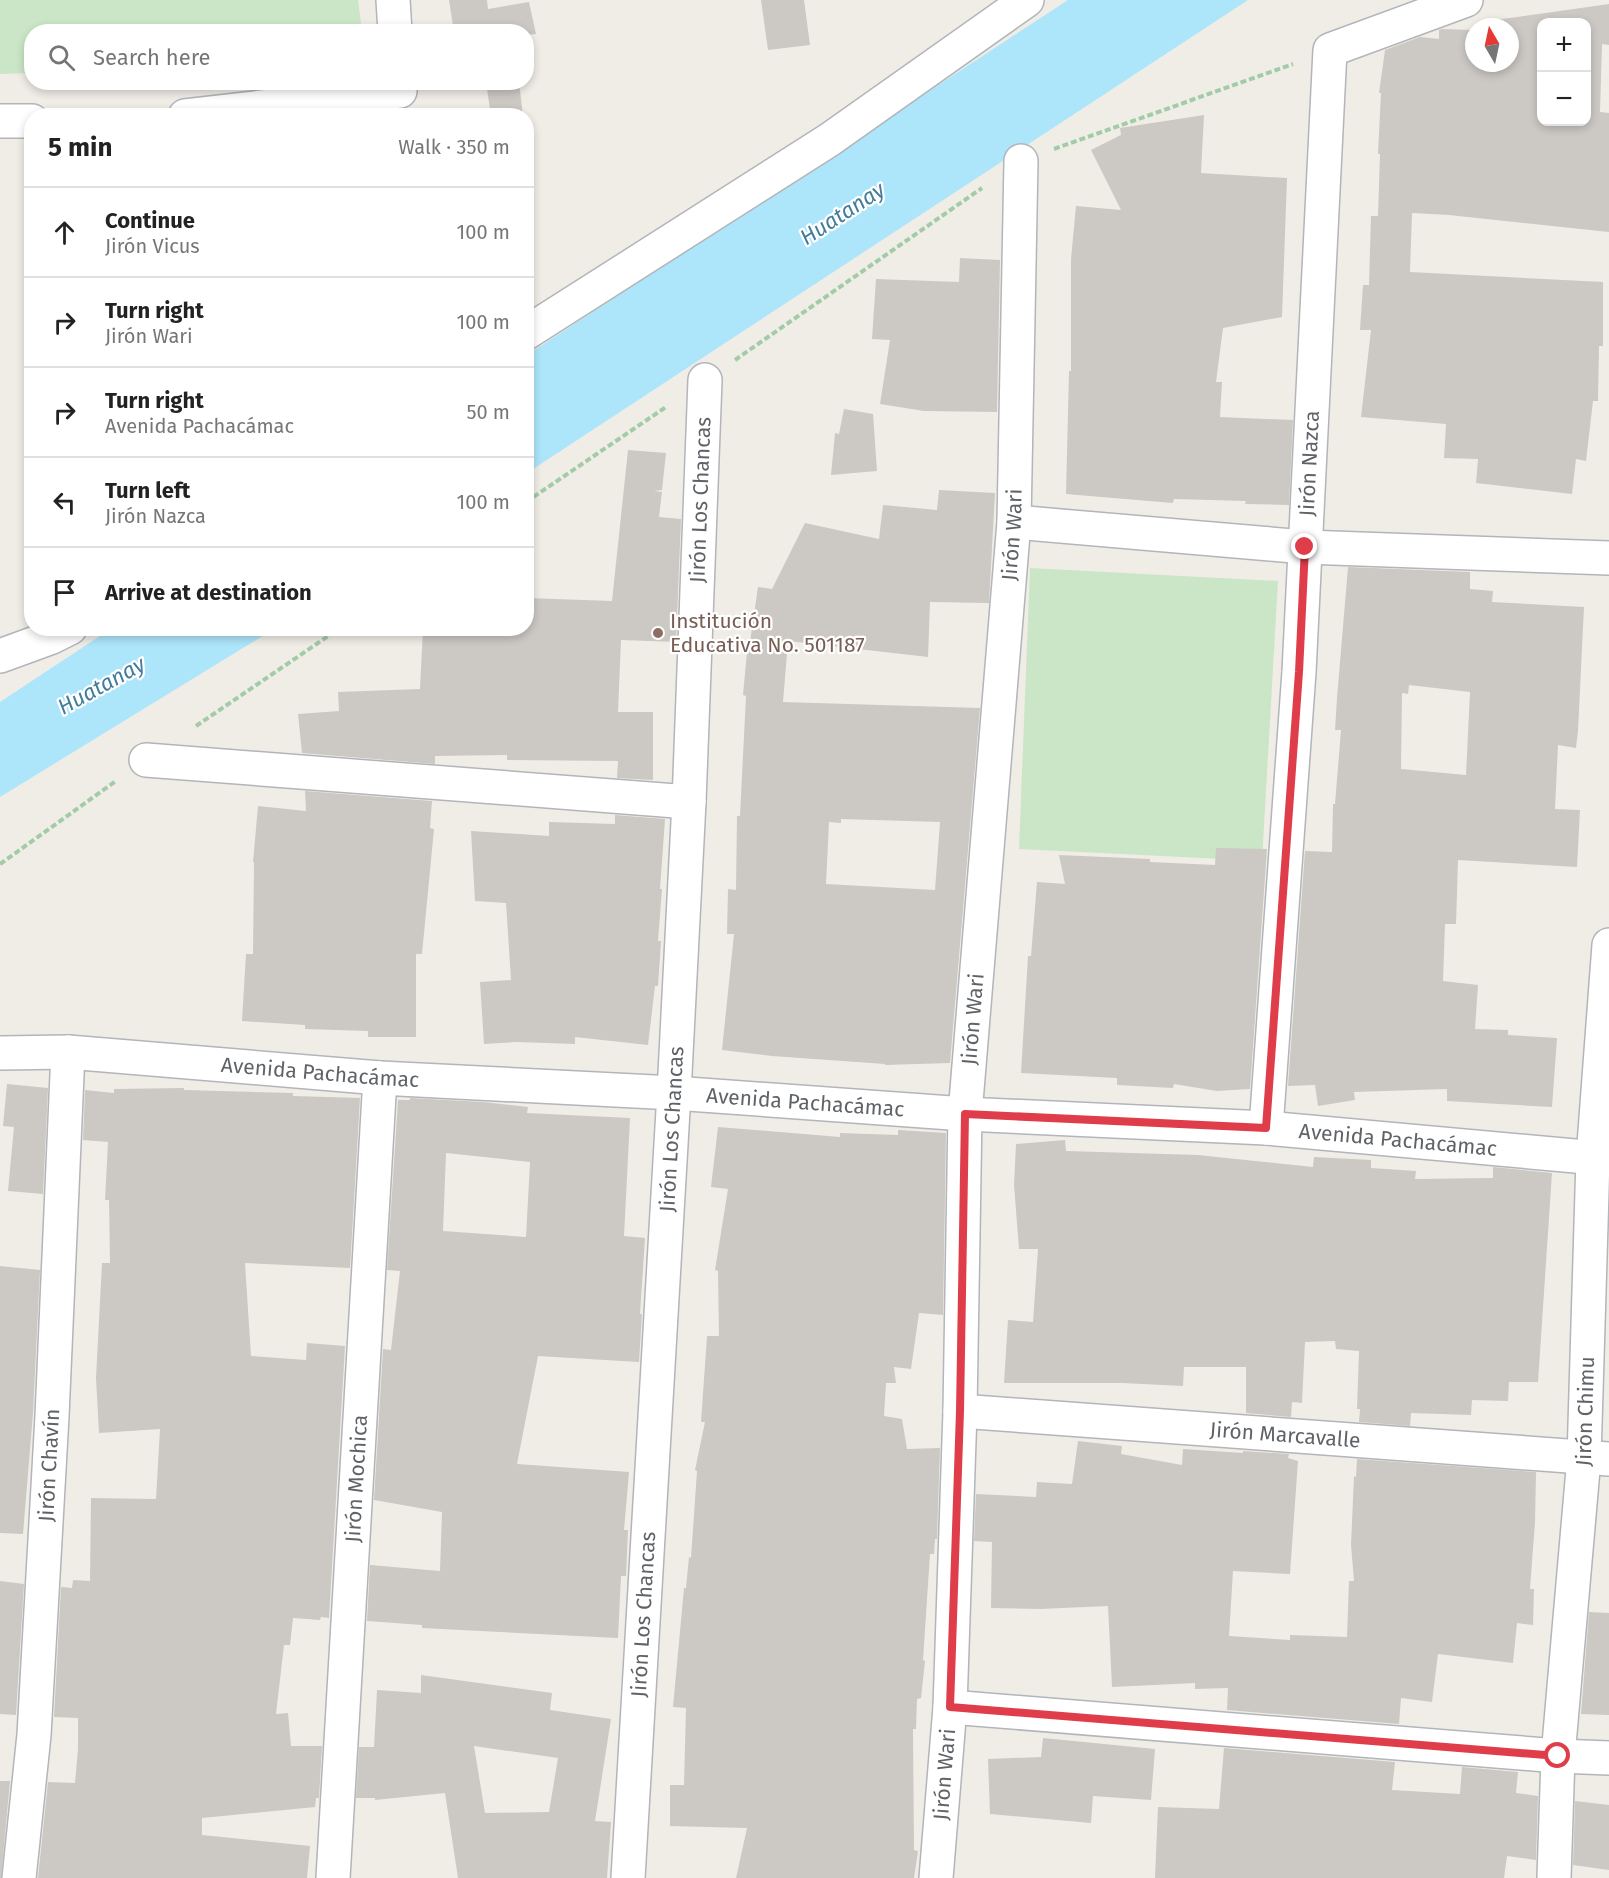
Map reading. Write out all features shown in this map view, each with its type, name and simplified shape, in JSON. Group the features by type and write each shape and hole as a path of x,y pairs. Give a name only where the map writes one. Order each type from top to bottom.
{"street":[{"path":"393,0 394,24"},
{"path":"534,328 829,140 1027,0"},
{"path":"1330,50 1466,0"},
{"name":"Jirón Nazca","path":"1266,1128 1298,684 1330,50"},
{"path":"271,108 400,96"},
{"path":"0,121 24,121"},
{"name":"Jirón Wari","path":"936,1878 950,1707 960,1411 965,1114 1014,522 1021,162"},
{"name":"Jirón Los Chancas","path":"627,1878 675,1093 705,380"},
{"path":"1014,522 1305,547 1609,558"},
{"path":"0,656 54,636"},
{"path":"146,760 689,802"},
{"name":"Jirón Chimu","path":"1554,1878 1558,1756 1597,1459 1601,1158 1609,945"},
{"name":"Avenida Pachacámac","path":"0,1053 68,1052 380,1078 675,1093 965,1114 1266,1128 1601,1158"},
{"name":"Jirón Chavín","path":"19,1878 35,1724 52,1416 68,1052"},
{"name":"Jirón Mochica","path":"333,1878 380,1078"},
{"name":"Jirón Marcavalle","path":"960,1411 1597,1459"},
{"path":"950,1707 1558,1756 1609,1758"}],"path":[{"path":"534,497 1021,162 1330,50"}],"green space":[{"path":"0,0 358,0 361,24 24,24 24,73 0,74"},
{"path":"1030,568 1278,581 1262,861 1019,849"}],"water":[{"name":"Huatanay","path":"1068,0 1248,0 534,468 534,350"},
{"name":"Huatanay","path":"100,636 263,636 0,797 0,702"}],"building":[{"path":"449,0 487,0 488,9 529,2 534,24 453,24"},
{"path":"761,0 804,0 810,45 768,50"},
{"path":"1609,4 1609,45 1602,44 1600,112 1609,113 1609,232 1412,213 1410,272 1603,282 1603,346 1599,346 1598,401 1593,401 1586,461 1576,459 1572,494 1476,483 1478,459 1444,458 1446,424 1361,417 1371,330 1360,330 1363,285 1369,285 1371,216 1378,216 1381,93 1379,93 1385,50 1420,37 1439,39 1439,30 1465,30 1465,72 1519,72 1519,18 1509,18"},
{"path":"487,90 520,90 522,108 490,108"},
{"path":"1204,115 1201,173 1287,178 1282,317 1223,328 1216,382 1222,382 1220,417 1293,420 1289,505 1174,499 1173,503 1066,494 1069,371 1071,371 1071,259 1076,206 1121,210 1091,150 1121,135 1120,128"},
{"path":"960,258 1000,260 997,412 924,411 880,404 890,340 872,339 876,279 959,282"},
{"path":"844,409 873,414 877,471 831,475 835,433 839,434"},
{"path":"628,450 666,453 662,490 654,491 662,492 659,517 681,519 676,642 621,640 618,712 653,712 653,780 617,778 618,761 507,760 507,755 435,756 435,764 302,753 298,714 339,711 338,692 420,689 423,636 534,636 534,598 612,601"},
{"path":"939,490 995,493 989,603 930,602 928,657 788,641 783,702 980,708 950,1063 885,1065 722,1050 734,934 727,934 728,889 736,890 737,816 740,816 746,696 743,695 748,641 750,642 758,587 772,589 805,523 879,539 883,505 937,510","holes":["841,819 940,822 935,890 826,884 829,822 841,823"]},
{"path":"1348,567 1470,572 1470,589 1493,591 1492,602 1584,607 1576,748 1558,745 1555,809 1580,810 1577,867 1458,860 1456,924 1445,924 1443,981 1478,985 1475,1029 1508,1030 1508,1035 1557,1038 1552,1107 1447,1101 1447,1089 1354,1092 1355,1100 1318,1106 1315,1085 1288,1086 1305,851 1332,852 1333,804 1335,804 1341,730 1335,730","holes":["1409,685 1470,692 1466,775 1401,769 1402,693 1408,694"]},
{"path":"305,791 432,801 430,828 434,829 422,954 416,954 416,1037 368,1037 368,1031 305,1029 305,1025 242,1021 246,954 253,954 253,862 258,806 306,811"},
{"path":"615,815 665,819 660,889 662,889 658,941 661,941 658,986 655,986 648,1045 575,1037 575,1044 517,1042 484,1044 480,982 511,980 506,903 475,901 471,831 549,836 549,822 615,824"},
{"path":"1216,848 1267,849 1250,1089 1217,1091 1174,1084 1173,1088 1117,1085 1117,1078 1021,1073 1028,956 1031,956 1037,882 1065,884 1059,855 1150,859 1150,862 1215,865"},
{"path":"7,1084 48,1088 43,1194 8,1191 14,1127 3,1126"},
{"path":"184,1088 184,1090 293,1093 293,1096 360,1098 350,1268 245,1263 251,1356 306,1360 307,1343 345,1346 329,1618 321,1617 320,1620 293,1618 290,1645 284,1645 276,1714 288,1713 291,1746 322,1746 319,1798 316,1798 315,1807 202,1818 202,1835 310,1846 307,1878 38,1878 48,1782 75,1783 78,1749 78,1718 54,1717 61,1587 72,1588 73,1580 90,1581 91,1498 156,1499 160,1429 99,1433 96,1378 102,1263 110,1263 109,1200 105,1200 108,1142 83,1140 85,1090 114,1093 114,1089"},
{"path":"410,1098 483,1102 528,1107 527,1113 630,1118 624,1236 645,1238 639,1362 538,1356 517,1464 629,1472 624,1530 628,1530 626,1576 621,1576 618,1638 422,1628 422,1625 367,1621 370,1565 440,1571 442,1512 374,1500 383,1349 391,1350 400,1271 387,1270 398,1100 410,1100","holes":["446,1153 530,1162 526,1237 443,1231"]},
{"path":"718,1127 840,1137 840,1133 898,1135 898,1130 946,1133 943,1315 919,1313 911,1369 894,1367 896,1383 886,1383 884,1416 902,1419 907,1449 940,1448 937,1539 935,1539 934,1554 930,1554 923,1660 925,1661 921,1698 917,1699 916,1729 913,1729 914,1850 918,1851 914,1878 736,1878 747,1828 670,1826 670,1785 684,1785 686,1708 673,1707 684,1588 686,1588 689,1557 691,1558 697,1471 695,1470 705,1422 701,1422 707,1336 719,1336 718,1271 715,1270 728,1189 711,1187"},
{"path":"1065,1140 1066,1151 1198,1155 1313,1167 1314,1157 1371,1160 1371,1168 1416,1171 1415,1179 1493,1178 1493,1167 1552,1173 1538,1382 1509,1382 1508,1401 1472,1400 1471,1415 1411,1413 1410,1426 1359,1422 1360,1409 1357,1409 1359,1351 1336,1349 1335,1341 1305,1342 1302,1403 1292,1402 1291,1417 1246,1413 1246,1367 1184,1367 1183,1386 1123,1383 1004,1383 1008,1320 1033,1322 1038,1249 1019,1249 1014,1185 1016,1144"},
{"path":"0,1266 40,1270 33,1413 23,1534 0,1533"},
{"path":"1078,1441 1122,1446 1121,1454 1182,1465 1183,1449 1289,1454 1288,1458 1298,1461 1290,1574 1233,1571 1229,1636 1290,1640 1290,1635 1347,1637 1349,1581 1354,1581 1351,1545 1354,1476 1356,1477 1357,1459 1536,1472 1530,1589 1534,1589 1533,1625 1517,1623 1513,1663 1438,1654 1432,1702 1401,1698 1399,1724 1227,1710 1228,1688 1195,1689 1195,1683 1112,1687 1108,1606 1040,1609 991,1608 992,1542 974,1541 976,1494 1036,1497 1037,1482 1072,1484"},
{"path":"0,1581 24,1584 16,1715 0,1714"},
{"path":"1589,1612 1609,1613 1609,1715 1581,1714"},
{"path":"421,1675 552,1693 550,1710 611,1719 595,1821 611,1822 607,1878 458,1878 445,1793 375,1800 375,1798 356,1798 359,1747 374,1747 377,1690 421,1693","holes":["474,1746 558,1758 549,1812 485,1813"]},
{"path":"1043,1738 1155,1749 1151,1800 1093,1796 1091,1823 990,1814 988,1759 1041,1757"},
{"path":"1224,1748 1395,1762 1392,1790 1460,1794 1462,1767 1518,1772 1516,1793 1538,1796 1536,1860 1507,1856 1504,1878 1155,1878 1158,1807 1219,1809"},
{"path":"0,1781 10,1781 1,1878 0,1878"},
{"path":"1575,1801 1609,1805 1609,1870 1573,1865"}],"place":[{"name":"Institución Educativa No. 501187","path":"658,633"}],"route":[{"path":"1305,547 1299,672 1266,1128 965,1114 960,1411 950,1707 1558,1756"}]}
